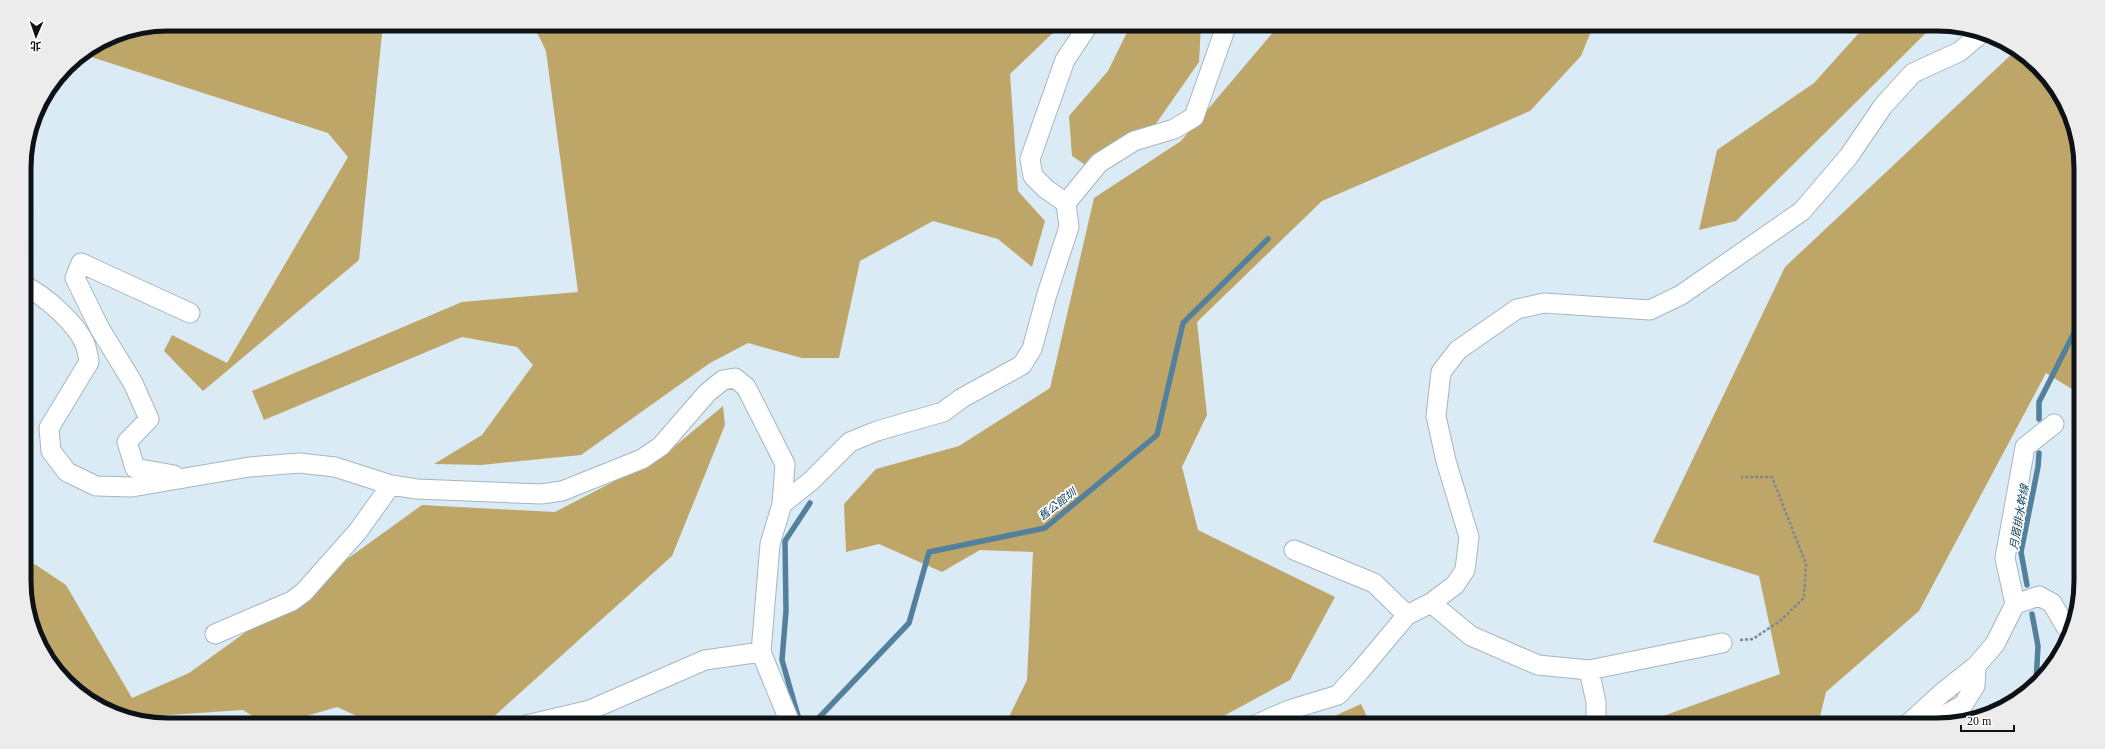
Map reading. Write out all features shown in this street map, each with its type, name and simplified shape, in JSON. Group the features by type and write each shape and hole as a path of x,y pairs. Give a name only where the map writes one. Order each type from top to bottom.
{"street":[{"path":"1066,203 1046,189 1033,176 1030,159 1065,60 1084,31"},
{"path":"782,504 811,481 850,442 877,431 943,412 962,398 1022,365 1032,349 1047,294 1069,227 1066,203 1099,163 1134,141 1174,129 1194,118 1225,31"},
{"path":"1271,718 1289,710 1338,695 1407,615 1431,602 1455,585 1465,570 1469,537 1446,461 1436,416 1441,372 1458,350 1517,309 1544,303 1650,310 1681,296 1802,211 1849,156 1883,106 1913,73 1959,52 1977,37"},
{"path":"189,477 135,468 127,442 149,419 133,383 100,329 75,278 80,263 190,313"},
{"path":"31,289 39,293 75,328 85,344 89,362 49,428 51,451 67,472 96,486 132,487 248,467 299,463 335,467 391,485 417,489 541,494 562,491 642,459 661,446 707,393 722,380 736,378 746,387 785,464 782,504 770,544 761,652 788,718"},
{"path":"1914,718 1942,692 1976,666 1994,644 2015,604 2005,558 2025,447 2054,424"},
{"path":"215,634 292,601 304,592 358,531 391,485"},
{"path":"1294,550 1374,583 1407,615"},
{"path":"2015,604 2039,596 2052,603 2066,627"},
{"path":"1431,602 1471,636 1538,666 1589,670 1722,643"},
{"path":"556,718 590,710 705,660 761,652"},
{"path":"1940,718 1963,705 1975,686 1976,666"},
{"path":"1589,670 1596,702 1596,718"}],"path":[{"path":"1722,643 1753,638 1781,620 1804,598 1806,564 1772,477 1741,477"}],"shaded area":[{"path":"159,31 382,31 359,260 203,391 164,351 172,335 227,363 348,157 328,133 89,56 108,45 124,38"},
{"path":"536,31 1055,31 1010,74 1018,191 1045,221 1032,267 998,239 933,221 860,261 839,358 802,358 748,343 710,363 581,455 481,465 434,464 482,435 533,365 517,347 462,337 264,420 252,391 462,302 578,292 546,51"},
{"path":"1128,31 1201,31 1199,62 1153,128 1087,166 1072,156 1069,116 1108,71"},
{"path":"1274,31 1591,31 1581,56 1530,111 1322,201 1197,322 1207,415 1182,467 1198,530 1335,597 1290,680 1220,718 1008,718 1027,680 1033,552 980,550 942,572 879,544 846,552 844,504 876,469 959,446 1050,388 1094,198 1181,141"},
{"path":"1861,31 1928,31 1736,221 1699,230 1717,150 1814,83"},
{"path":"2012,54 2034,71 2056,100 2064,116 2073,150 2074,390 2046,373 1919,611 1826,692 1820,718 1657,718 1780,674 1759,576 1653,542 1785,267"},
{"path":"723,406 725,425 672,556 492,718 361,718 337,707 300,718 256,718 243,710 150,717 124,711 108,704 92,695 78,684 60,665 57,657 54,657 38,625 32,599 31,564 36,565 66,585 132,698 189,673 422,505 555,512 663,456"},
{"path":"1361,704 1368,718 1330,718"}],"waterway":[{"name":"舊公館圳","path":"819,718 909,623 929,552 1045,528 1157,435 1183,323 1268,239"},
{"name":"月眉排水幹線","path":"2039,419 2039,402 2074,333"},
{"name":"月眉排水幹線","path":"2027,585 2021,552 2038,467 2039,453"},
{"path":"799,718 782,660 786,611 785,541 810,503"},
{"name":"月眉排水幹線","path":"2032,614 2038,646 2036,675"}]}
